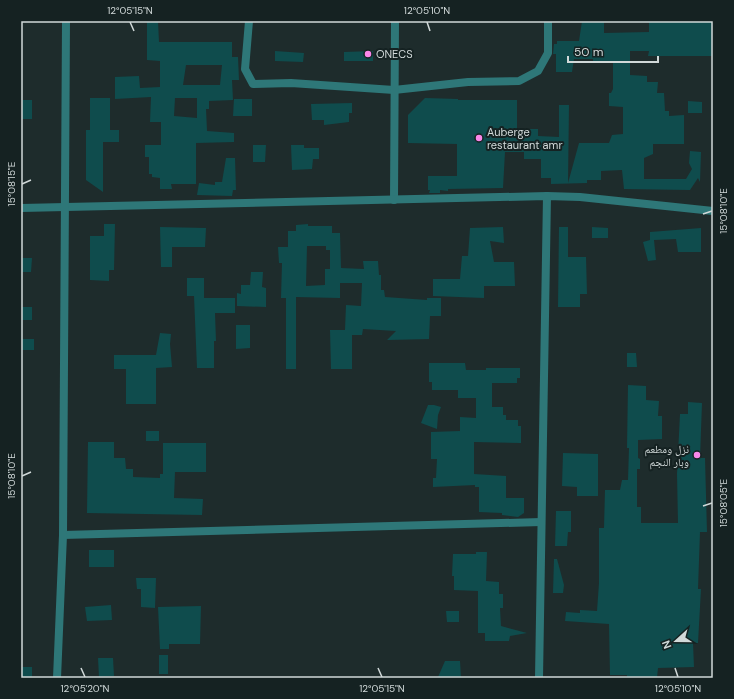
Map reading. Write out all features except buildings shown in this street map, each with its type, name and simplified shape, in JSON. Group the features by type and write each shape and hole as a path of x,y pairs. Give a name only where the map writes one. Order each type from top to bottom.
{"street":[{"path":"58,678 63,535 66,21"},
{"path":"249,21 245,69 253,84 291,83 394,90 468,82 519,81 538,71 548,53 548,21"},
{"path":"394,200 395,21"},
{"path":"21,208 547,196 580,197 713,210"},
{"path":"539,678 547,196"},
{"path":"63,535 541,522"}],"place":[{"name":"ONECS","path":"368,54"},
{"name":"Auberge restaurant amr","path":"479,138"},
{"name":"نزل ومطعم وبار النجم","path":"697,455"}]}
